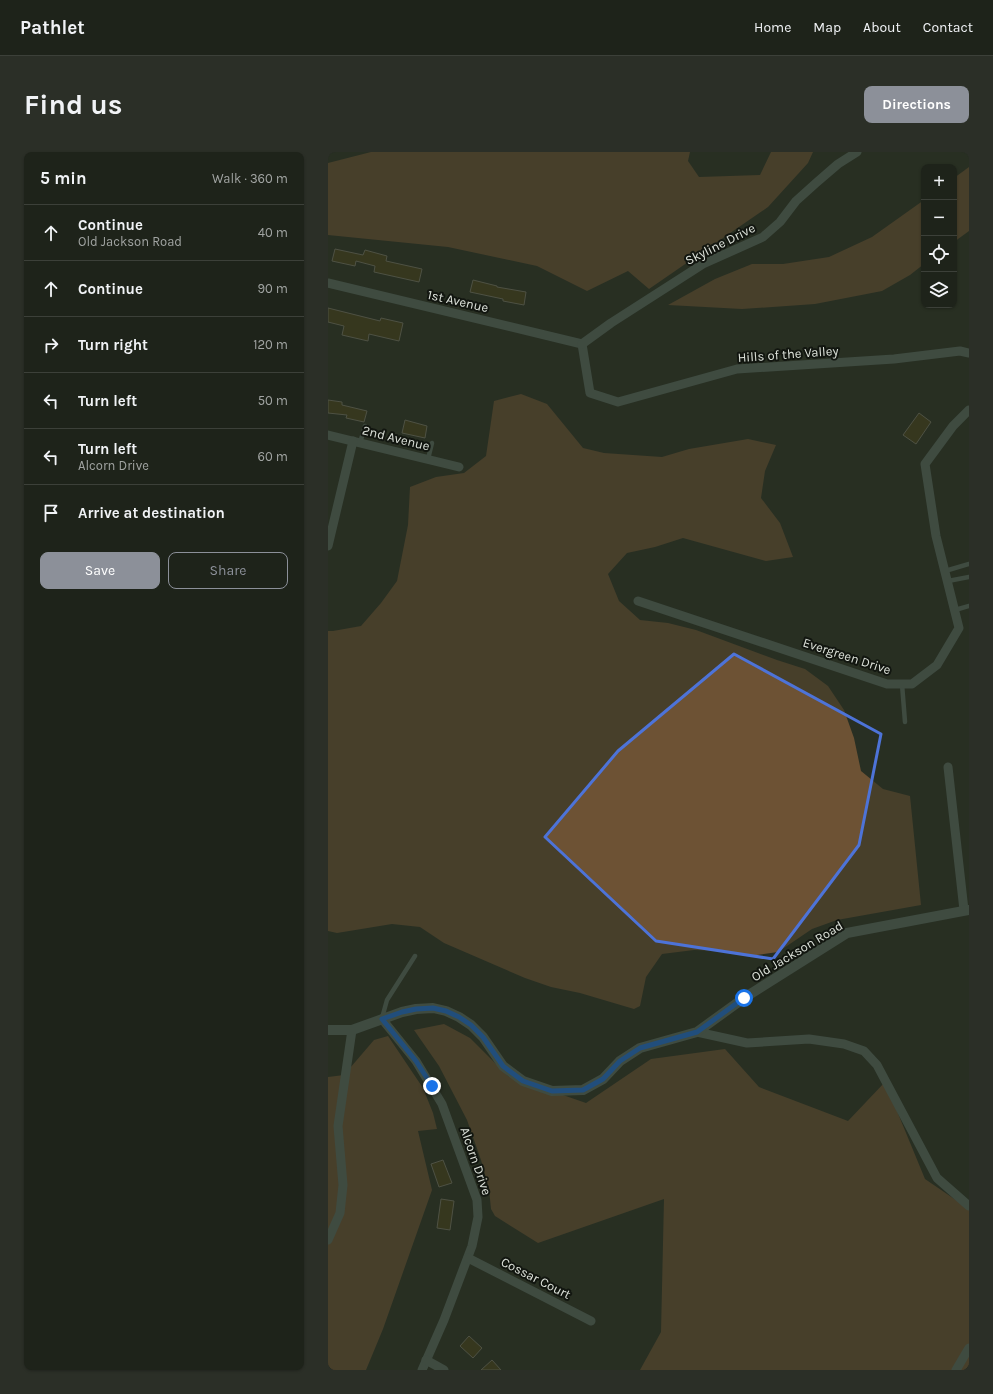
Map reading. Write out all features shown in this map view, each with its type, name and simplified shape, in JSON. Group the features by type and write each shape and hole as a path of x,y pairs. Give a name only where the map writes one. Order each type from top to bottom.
{"street":[{"name":"Skyline Drive","path":"582,344 611,323 703,264 763,238 780,222 796,201 821,178 838,164 857,152"},
{"name":"1st Avenue","path":"328,283 582,344"},
{"name":"Hills of the Valley","path":"582,344 590,393 618,402 737,370 894,359 960,351 969,353"},
{"name":"Evergreen Drive","path":"638,601 887,684 912,684 937,665 959,628 936,536 925,464 953,426 969,410"},
{"name":"2nd Avenue","path":"328,435 458,467"},
{"path":"328,546 357,442"},
{"path":"948,767 967,907"},
{"name":"Old Jackson Road","path":"697,1032 744,998 847,932 967,907"},
{"path":"328,1030 352,1030 402,1012 422,1008 433,1008 446,1011 459,1017 483,1037 503,1066 523,1081 552,1091 583,1090 603,1079 620,1061 640,1048 697,1032 747,1043 810,1039 844,1044 864,1051 877,1065 937,1178 969,1206"},
{"name":"Alcorn Drive","path":"382,1019 416,1061 432,1086 449,1121 477,1200 478,1217 472,1246 444,1320 422,1370"},
{"path":"328,1240 340,1213 343,1185 338,1126 352,1030"},
{"name":"Cossar Court","path":"468,1258 591,1321"},
{"path":"956,1370 969,1348"},
{"path":"426,1360 444,1370"}],"lane":[{"path":"357,442 365,426"},
{"path":"428,460 432,442"},
{"path":"945,571 969,564"},
{"path":"948,581 969,577"},
{"path":"955,610 969,606"},
{"path":"902,684 905,722"},
{"path":"382,1019 387,1000 415,956"}],"highlighted area":[{"path":"734,654 881,734 859,845 773,959 656,941 545,837 618,751"}],"shaded area":[{"path":"371,152 690,152 688,161 699,177 760,175 771,152 813,152 808,163 768,207 649,289 628,271 587,291 537,266 448,247 328,235 328,163"},
{"path":"969,167 969,231 957,240 957,200 957,176"},
{"path":"921,202 921,266 910,275 882,291 815,304 742,309 668,305 715,279 752,264 783,264 829,257 872,237"},
{"path":"521,394 547,404 583,448 604,453 662,457 689,449 748,439 776,445 765,471 761,498 780,523 793,557 766,561 683,538 655,547 627,553 608,574 619,601 640,620 668,623 696,630 805,669 828,686 844,710 854,738 861,771 883,789 910,796 921,905 837,920 812,929 778,952 750,956 723,951 694,950 662,954 646,977 640,1006 634,1009 580,993 551,987 525,978 444,943 420,927 392,924 337,933 328,931 328,631 361,626 381,603 397,581 408,525 410,487 436,477 464,473 486,456 494,401"},
{"path":"444,1024 470,1038 508,1076 586,1103 651,1059 725,1049 759,1087 848,1121 885,1082 925,1179 969,1209 969,1370 640,1370 661,1332 664,1199 538,1243 495,1216 491,1209 489,1189 481,1160 467,1120 439,1066 414,1030"},
{"path":"388,1036 423,1088 433,1113 437,1129 418,1131 432,1190 383,1329 366,1370 328,1370 328,1077 344,1075 374,1040"}],"building":[{"path":"335,249 363,255 365,250 387,256 386,261 422,269 419,282 374,272 375,266 356,261 355,266 332,261"},
{"path":"473,280 497,287 526,292 524,305 470,292"},
{"path":"328,308 380,321 381,318 403,323 399,341 369,334 368,341 342,335 344,326 328,322"},
{"path":"328,400 342,402 342,405 367,411 364,422 346,418 347,415 328,413"},
{"path":"919,413 931,422 916,444 903,435"},
{"path":"405,420 427,426 425,438 402,433"},
{"path":"443,1160 452,1183 439,1187 431,1164"},
{"path":"441,1199 454,1201 450,1230 437,1228"},
{"path":"469,1336 482,1348 473,1358 460,1346"},
{"path":"492,1360 501,1370 481,1370"}],"route":[{"path":"432,1086 416,1061 382,1019 416,1009 433,1008 446,1011 471,1025 483,1037 503,1066 523,1081 552,1091 583,1090 603,1079 620,1061 640,1048 697,1032 744,998"}]}
